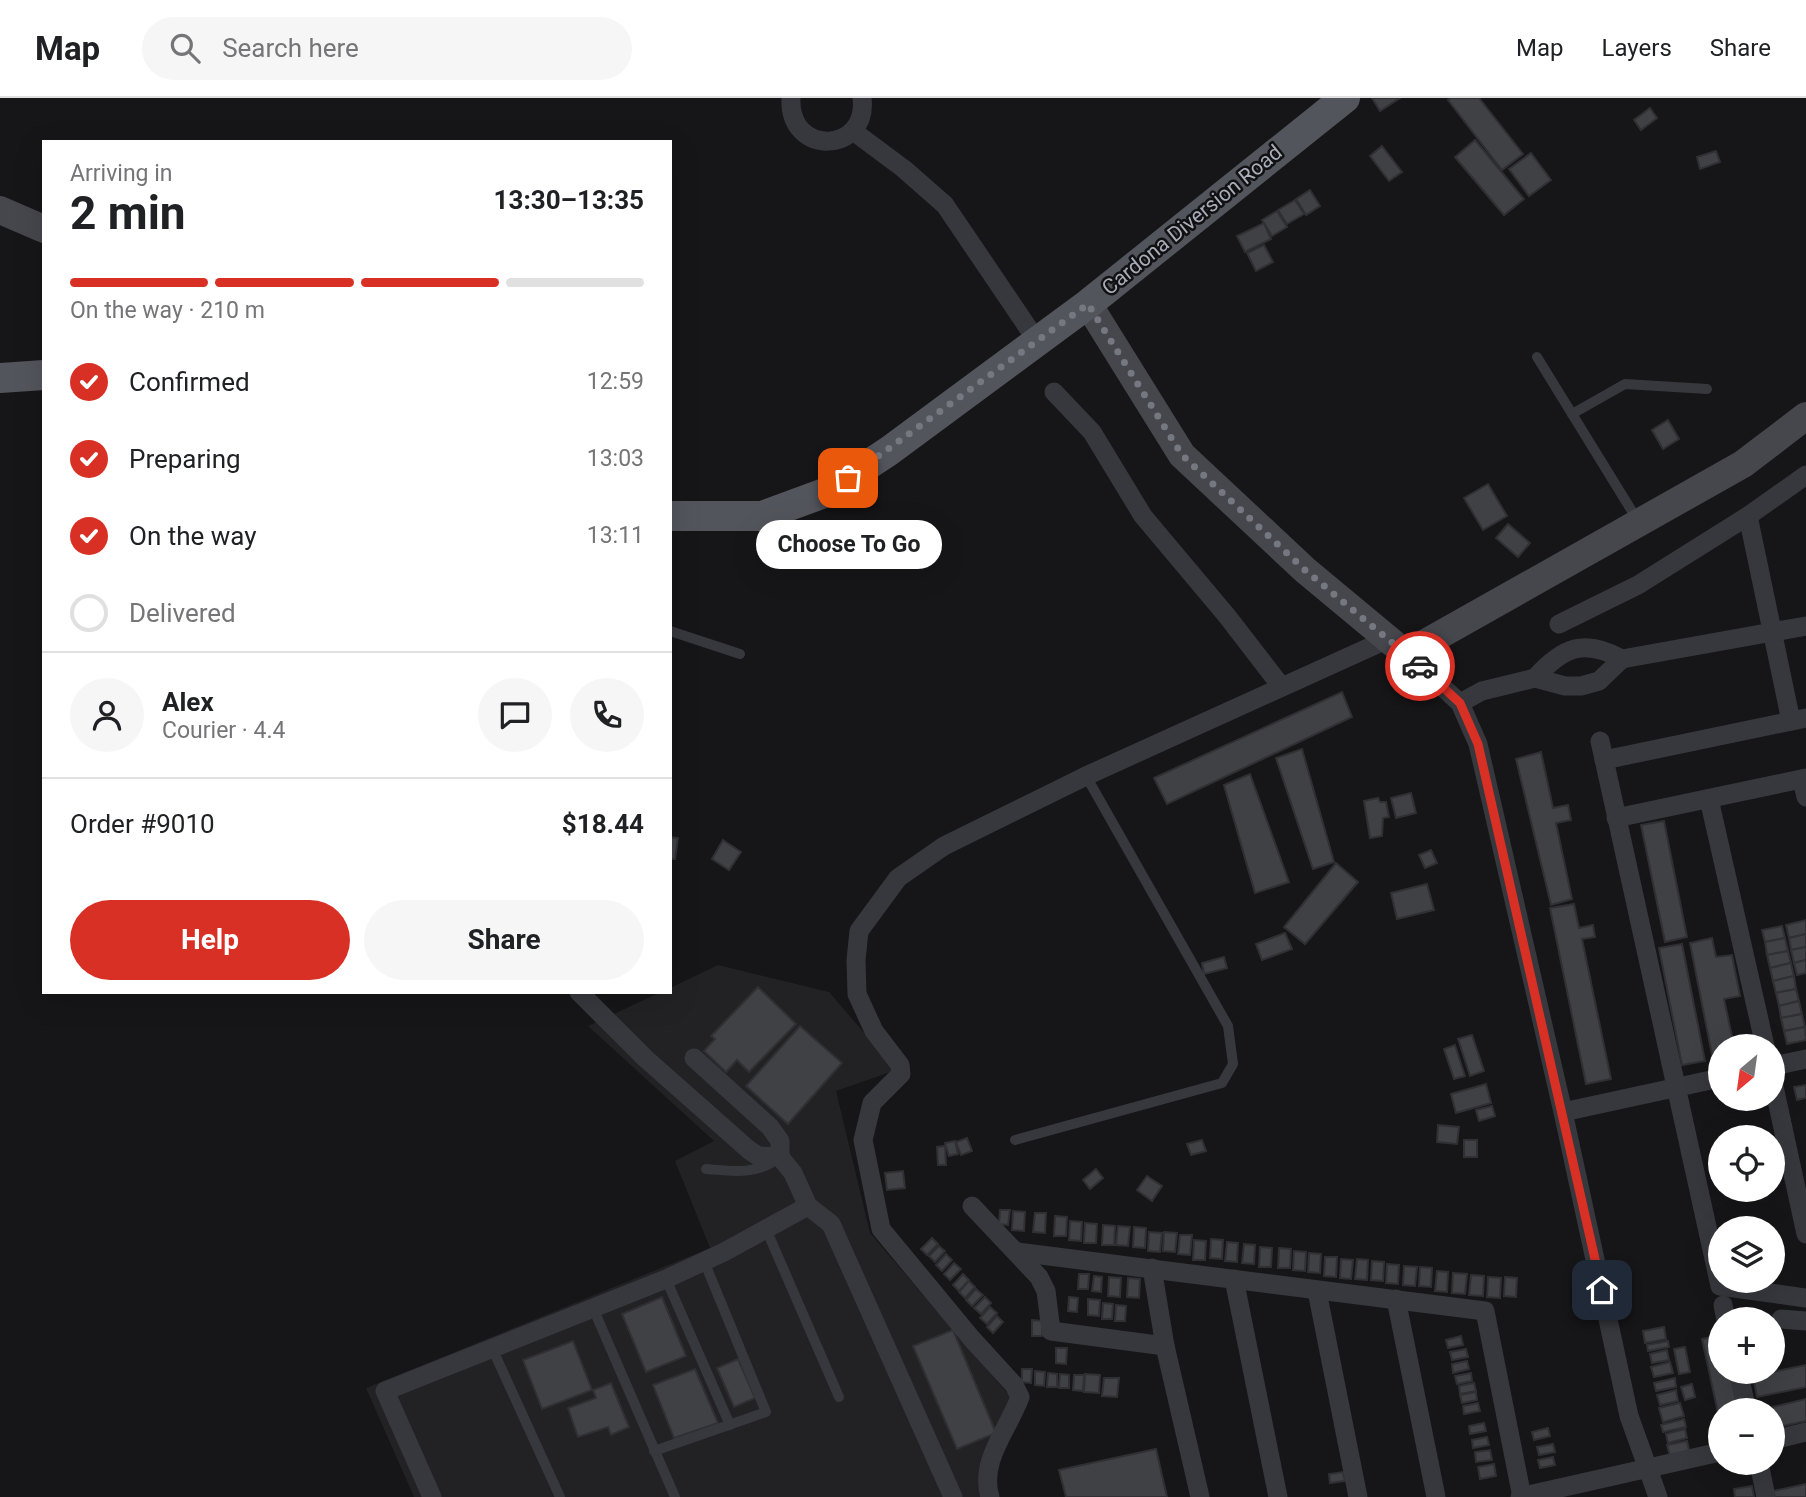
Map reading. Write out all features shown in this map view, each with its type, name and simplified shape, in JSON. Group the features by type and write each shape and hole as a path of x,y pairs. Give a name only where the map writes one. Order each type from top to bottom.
{"main road":[{"name":"Cardona Diversion Road","path":"672,516 762,516 827,492 889,451 1088,304 1345,98"},
{"path":"0,378 42,376"}],"street":[{"path":"791,98 794,121 810,138 832,142 853,131 862,115 862,98"},
{"path":"853,131 904,169 945,205 1037,341"},
{"path":"0,210 42,228"},
{"path":"1088,304 1182,455 1305,570 1397,646 1460,703 1478,744 1563,1112 1629,1416 1658,1497"},
{"path":"1054,392 1092,432 1143,516 1281,686"},
{"path":"990,1497 986,1484 987,1469 1020,1396 1014,1385 972,1339 881,1229 863,1140 872,1103 901,1073 900,1065 874,1031 857,993 859,931 898,878 932,854 1086,776 1281,686 1397,646 1639,523 1743,464 1806,416"},
{"path":"1559,624 1638,585 1748,516 1806,475"},
{"path":"1604,760 1799,720 1774,633 1748,516"},
{"path":"1460,703 1482,691 1535,678 1566,686 1581,686 1599,681 1622,659 1806,626"},
{"path":"1535,678 1551,661 1579,648 1602,648 1622,659"},
{"path":"1600,741 1720,1286 1806,1298"},
{"path":"1616,818 1709,799 1805,785"},
{"path":"1709,799 1762,1034"},
{"path":"581,994 645,1058 749,1150 758,1156 780,1157"},
{"path":"694,1058 770,1127 780,1141 780,1157 793,1173 808,1206 831,1224 953,1497"},
{"path":"1785,1063 1806,1059"},
{"path":"1563,1112 1708,1080"},
{"path":"1779,1111 1806,1234"},
{"path":"432,1497 385,1391 666,1279 808,1206"},
{"path":"972,1206 1040,1277 1046,1291 1051,1331 1165,1346"},
{"path":"1017,1252 1485,1311 1521,1497 1708,1455"},
{"path":"1152,1268 1165,1346 1200,1497"},
{"path":"1234,1279 1278,1497"},
{"path":"1317,1291 1359,1497"},
{"path":"1396,1299 1436,1497"},
{"path":"1785,1318 1806,1321"},
{"path":"1785,1437 1806,1432"},
{"path":"1761,1475 1766,1497"}],"lane":[{"path":"1537,358 1639,523"},
{"path":"1572,414 1625,384 1707,389"},
{"path":"672,632 740,654"},
{"path":"1015,1140 1222,1083 1233,1064 1228,1026 1086,776"},
{"path":"706,1169 751,1171 764,1168 780,1157"},
{"path":"766,1229 839,1397"},
{"path":"654,1451 766,1412 704,1261"},
{"path":"666,1279 730,1425"},
{"path":"593,1308 675,1497"},
{"path":"492,1348 560,1497"}],"shaded area":[{"path":"718,965 829,992 896,1070 836,1091 870,1233 1014,1401 978,1481 982,1497 414,1497 366,1388 710,1248 675,1161 714,1141 588,1026 657,994 672,994 672,987"}],"building":[{"path":"1372,98 1400,98 1380,111"},
{"path":"1479,98 1523,154 1502,170 1448,100"},
{"path":"1650,108 1657,118 1641,130 1634,120"},
{"path":"1475,140 1524,199 1504,215 1455,157"},
{"path":"1382,146 1402,172 1389,181 1370,156"},
{"path":"1716,151 1720,162 1700,169 1697,157"},
{"path":"1531,153 1551,180 1529,196 1509,169"},
{"path":"1310,190 1320,206 1306,215 1296,199"},
{"path":"1295,200 1304,214 1287,224 1278,210"},
{"path":"1277,211 1287,227 1272,236 1262,220"},
{"path":"1264,223 1271,239 1245,252 1237,236"},
{"path":"1264,245 1273,262 1256,271 1247,253"},
{"path":"1668,420 1679,439 1663,449 1652,430"},
{"path":"1488,484 1507,516 1483,530 1464,498"},
{"path":"1508,524 1530,543 1518,557 1496,538"},
{"path":"807,532 812,548 790,554 786,538"},
{"path":"833,536 838,558 819,563 813,540"},
{"path":"1342,692 1352,717 1167,804 1154,778"},
{"path":"1302,749 1334,862 1313,869 1276,758"},
{"path":"1541,752 1553,808 1568,805 1571,820 1556,823 1572,899 1551,905 1516,759"},
{"path":"1250,774 1289,882 1255,893 1224,785"},
{"path":"1411,793 1416,813 1396,818 1391,798"},
{"path":"1378,798 1380,802 1386,802 1389,817 1383,818 1382,836 1370,838 1364,801"},
{"path":"1664,821 1687,937 1665,942 1641,825"},
{"path":"672,837 678,838 675,859 672,859"},
{"path":"723,840 741,852 729,870 712,859"},
{"path":"1431,850 1437,863 1425,868 1419,855"},
{"path":"1336,863 1358,882 1305,944 1284,927"},
{"path":"1427,884 1434,910 1397,919 1391,893"},
{"path":"1574,904 1579,928 1593,925 1595,937 1582,939 1611,1079 1586,1084 1550,908"},
{"path":"1806,920 1806,934 1789,938 1786,925"},
{"path":"1782,926 1785,938 1765,942 1762,930"},
{"path":"1285,933 1292,949 1262,960 1256,944"},
{"path":"1806,934 1806,947 1791,950 1789,938"},
{"path":"1712,938 1716,957 1732,955 1740,996 1724,999 1731,1034 1708,1035 1690,943"},
{"path":"1785,938 1788,951 1767,955 1765,942"},
{"path":"1682,944 1705,1061 1682,1065 1659,948"},
{"path":"1806,947 1806,960 1794,963 1791,950"},
{"path":"1788,951 1791,963 1770,968 1767,955"},
{"path":"1224,957 1227,968 1204,974 1202,963"},
{"path":"1806,960 1806,973 1797,975 1794,963"},
{"path":"1791,963 1794,976 1773,981 1770,968"},
{"path":"1794,976 1796,989 1776,993 1773,981"},
{"path":"758,987 796,1024 749,1072 737,1060 726,1072 704,1051 715,1039 711,1036"},
{"path":"1796,989 1799,1001 1779,1006 1776,993"},
{"path":"1799,1001 1802,1014 1781,1018 1779,1006"},
{"path":"1802,1014 1805,1027 1784,1031 1781,1018"},
{"path":"800,1026 842,1063 788,1124 746,1086"},
{"path":"1805,1027 1806,1040 1787,1044 1784,1031"},
{"path":"1472,1035 1484,1071 1470,1076 1458,1039"},
{"path":"1455,1045 1465,1076 1454,1079 1444,1049"},
{"path":"1486,1084 1491,1103 1456,1113 1451,1094"},
{"path":"1806,1085 1806,1098 1797,1100 1794,1087"},
{"path":"1492,1106 1495,1116 1479,1121 1476,1110"},
{"path":"1438,1125 1459,1127 1457,1144 1437,1142"},
{"path":"967,1138 972,1151 961,1155 956,1142"},
{"path":"1202,1140 1206,1151 1191,1155 1187,1144"},
{"path":"1464,1140 1477,1140 1477,1157 1464,1157"},
{"path":"955,1141 958,1154 949,1156 945,1143"},
{"path":"945,1146 946,1165 938,1165 937,1147"},
{"path":"1096,1169 1103,1178 1090,1189 1083,1180"},
{"path":"903,1171 905,1188 887,1190 885,1173"},
{"path":"1147,1176 1162,1186 1152,1201 1137,1190"},
{"path":"1000,1210 1010,1210 1008,1225 999,1224"},
{"path":"1013,1211 1025,1212 1024,1231 1012,1230"},
{"path":"1035,1213 1046,1213 1045,1233 1033,1232"},
{"path":"1055,1216 1067,1217 1066,1236 1054,1236"},
{"path":"1070,1221 1082,1222 1081,1241 1069,1240"},
{"path":"1085,1223 1097,1224 1096,1243 1084,1243"},
{"path":"1103,1225 1115,1226 1114,1245 1102,1245"},
{"path":"1118,1226 1130,1227 1128,1246 1116,1245"},
{"path":"1134,1227 1146,1228 1145,1248 1133,1247"},
{"path":"1149,1232 1162,1233 1160,1252 1148,1251"},
{"path":"1164,1232 1177,1233 1175,1252 1163,1251"},
{"path":"1180,1235 1192,1235 1190,1255 1178,1254"},
{"path":"932,1238 938,1244 927,1255 921,1249"},
{"path":"1211,1239 1223,1240 1222,1259 1210,1258"},
{"path":"1194,1240 1206,1241 1205,1260 1193,1260"},
{"path":"1227,1242 1238,1243 1237,1262 1225,1261"},
{"path":"1244,1244 1255,1245 1254,1264 1242,1263"},
{"path":"939,1246 945,1251 935,1262 929,1256"},
{"path":"1260,1247 1272,1248 1271,1267 1259,1267"},
{"path":"1279,1248 1291,1249 1290,1268 1278,1268"},
{"path":"1294,1251 1306,1252 1305,1271 1293,1270"},
{"path":"1309,1253 1321,1254 1320,1273 1308,1272"},
{"path":"946,1254 952,1260 942,1271 936,1265"},
{"path":"1325,1257 1337,1257 1336,1277 1324,1276"},
{"path":"1341,1259 1353,1260 1351,1279 1340,1278"},
{"path":"1357,1259 1368,1260 1367,1280 1355,1279"},
{"path":"1372,1261 1384,1262 1383,1281 1371,1280"},
{"path":"954,1263 961,1269 950,1280 944,1274"},
{"path":"1387,1264 1399,1265 1398,1284 1386,1283"},
{"path":"1404,1266 1417,1267 1415,1286 1403,1285"},
{"path":"1420,1267 1432,1268 1431,1287 1419,1286"},
{"path":"1437,1271 1448,1272 1447,1292 1435,1291"},
{"path":"1453,1273 1467,1274 1465,1294 1452,1293"},
{"path":"963,1274 969,1280 959,1291 953,1285"},
{"path":"1079,1274 1089,1274 1088,1289 1078,1289"},
{"path":"1471,1275 1484,1276 1483,1296 1469,1295"},
{"path":"1094,1276 1102,1277 1101,1292 1092,1291"},
{"path":"1109,1277 1121,1278 1120,1297 1108,1296"},
{"path":"1488,1277 1501,1278 1500,1298 1487,1297"},
{"path":"1505,1277 1517,1278 1516,1297 1504,1296"},
{"path":"1128,1278 1140,1279 1139,1298 1127,1297"},
{"path":"969,1281 975,1287 965,1298 959,1292"},
{"path":"976,1289 983,1295 972,1306 966,1300"},
{"path":"662,1297 686,1356 646,1372 622,1314"},
{"path":"985,1297 991,1303 981,1314 974,1308"},
{"path":"1069,1297 1078,1298 1077,1312 1068,1311"},
{"path":"1088,1299 1100,1300 1099,1316 1088,1315"},
{"path":"1103,1303 1113,1304 1112,1319 1102,1319"},
{"path":"1116,1305 1126,1306 1125,1321 1115,1321"},
{"path":"990,1307 997,1313 987,1324 980,1318"},
{"path":"997,1316 1003,1322 993,1333 987,1327"},
{"path":"1032,1320 1043,1321 1042,1336 1032,1336"},
{"path":"1664,1327 1666,1339 1645,1343 1643,1331"},
{"path":"953,1330 996,1433 957,1449 913,1346"},
{"path":"1461,1336 1463,1345 1448,1348 1446,1340"},
{"path":"1708,1338 1708,1367 1702,1339"},
{"path":"573,1341 592,1390 542,1409 523,1360"},
{"path":"1668,1341 1669,1347 1648,1351 1647,1345"},
{"path":"1685,1347 1690,1372 1679,1374 1674,1349"},
{"path":"1056,1348 1067,1348 1066,1364 1056,1363"},
{"path":"1466,1349 1468,1357 1452,1360 1450,1352"},
{"path":"1667,1350 1669,1360 1652,1363 1650,1354"},
{"path":"738,1359 755,1398 734,1407 717,1368"},
{"path":"1467,1361 1469,1369 1453,1373 1452,1364"},
{"path":"1670,1362 1673,1373 1654,1377 1651,1367"},
{"path":"1806,1365 1806,1387 1757,1397 1755,1384 1785,1384 1785,1369"},
{"path":"695,1369 718,1423 674,1438 653,1385"},
{"path":"1022,1369 1032,1369 1031,1383 1022,1382"},
{"path":"1035,1371 1045,1372 1044,1386 1035,1385"},
{"path":"1048,1373 1057,1374 1057,1387 1047,1387"},
{"path":"1471,1373 1472,1381 1457,1384 1455,1376"},
{"path":"1060,1374 1069,1375 1069,1388 1059,1388"},
{"path":"1085,1374 1100,1375 1099,1393 1084,1392"},
{"path":"1074,1375 1084,1375 1083,1391 1073,1390"},
{"path":"1104,1378 1119,1378 1117,1397 1102,1396"},
{"path":"1675,1378 1676,1387 1656,1391 1654,1383"},
{"path":"611,1383 629,1427 611,1435 608,1427 578,1437 568,1408 596,1398 593,1390"},
{"path":"1474,1383 1476,1391 1460,1394 1459,1386"},
{"path":"1692,1384 1695,1397 1685,1400 1681,1387"},
{"path":"1712,1384 1735,1384 1737,1398 1715,1398"},
{"path":"1676,1390 1678,1401 1660,1405 1657,1395"},
{"path":"1476,1392 1477,1400 1462,1403 1460,1395"},
{"path":"1806,1399 1806,1421 1785,1425 1785,1404"},
{"path":"1478,1403 1480,1411 1464,1414 1463,1406"},
{"path":"1680,1403 1684,1416 1663,1422 1659,1408"},
{"path":"1684,1419 1686,1427 1663,1432 1661,1425"},
{"path":"1484,1423 1486,1431 1470,1434 1469,1426"},
{"path":"1548,1428 1550,1436 1534,1440 1532,1432"},
{"path":"1685,1429 1687,1438 1668,1443 1666,1434"},
{"path":"1487,1437 1489,1445 1473,1448 1472,1440"},
{"path":"1687,1441 1690,1454 1671,1459 1667,1445"},
{"path":"1553,1444 1555,1452 1539,1455 1537,1447"},
{"path":"1156,1449 1167,1497 1066,1497 1059,1470"},
{"path":"1490,1450 1492,1460 1476,1462 1475,1452"},
{"path":"1553,1457 1555,1465 1540,1468 1538,1460"},
{"path":"1494,1464 1496,1476 1480,1479 1478,1467"},
{"path":"1343,1472 1345,1481 1330,1483 1329,1474"},
{"path":"1806,1484 1806,1497 1775,1497 1773,1491"},
{"path":"1752,1486 1754,1497 1735,1497 1734,1489"}],"way so far":[{"path":"848,478 889,451 1088,304 1182,455 1305,570 1420,666"}],"place":[{"name":"Choose To Go","path":"848,478"}],"route":[{"path":"1420,666 1460,703 1478,744 1602,1290"}]}
